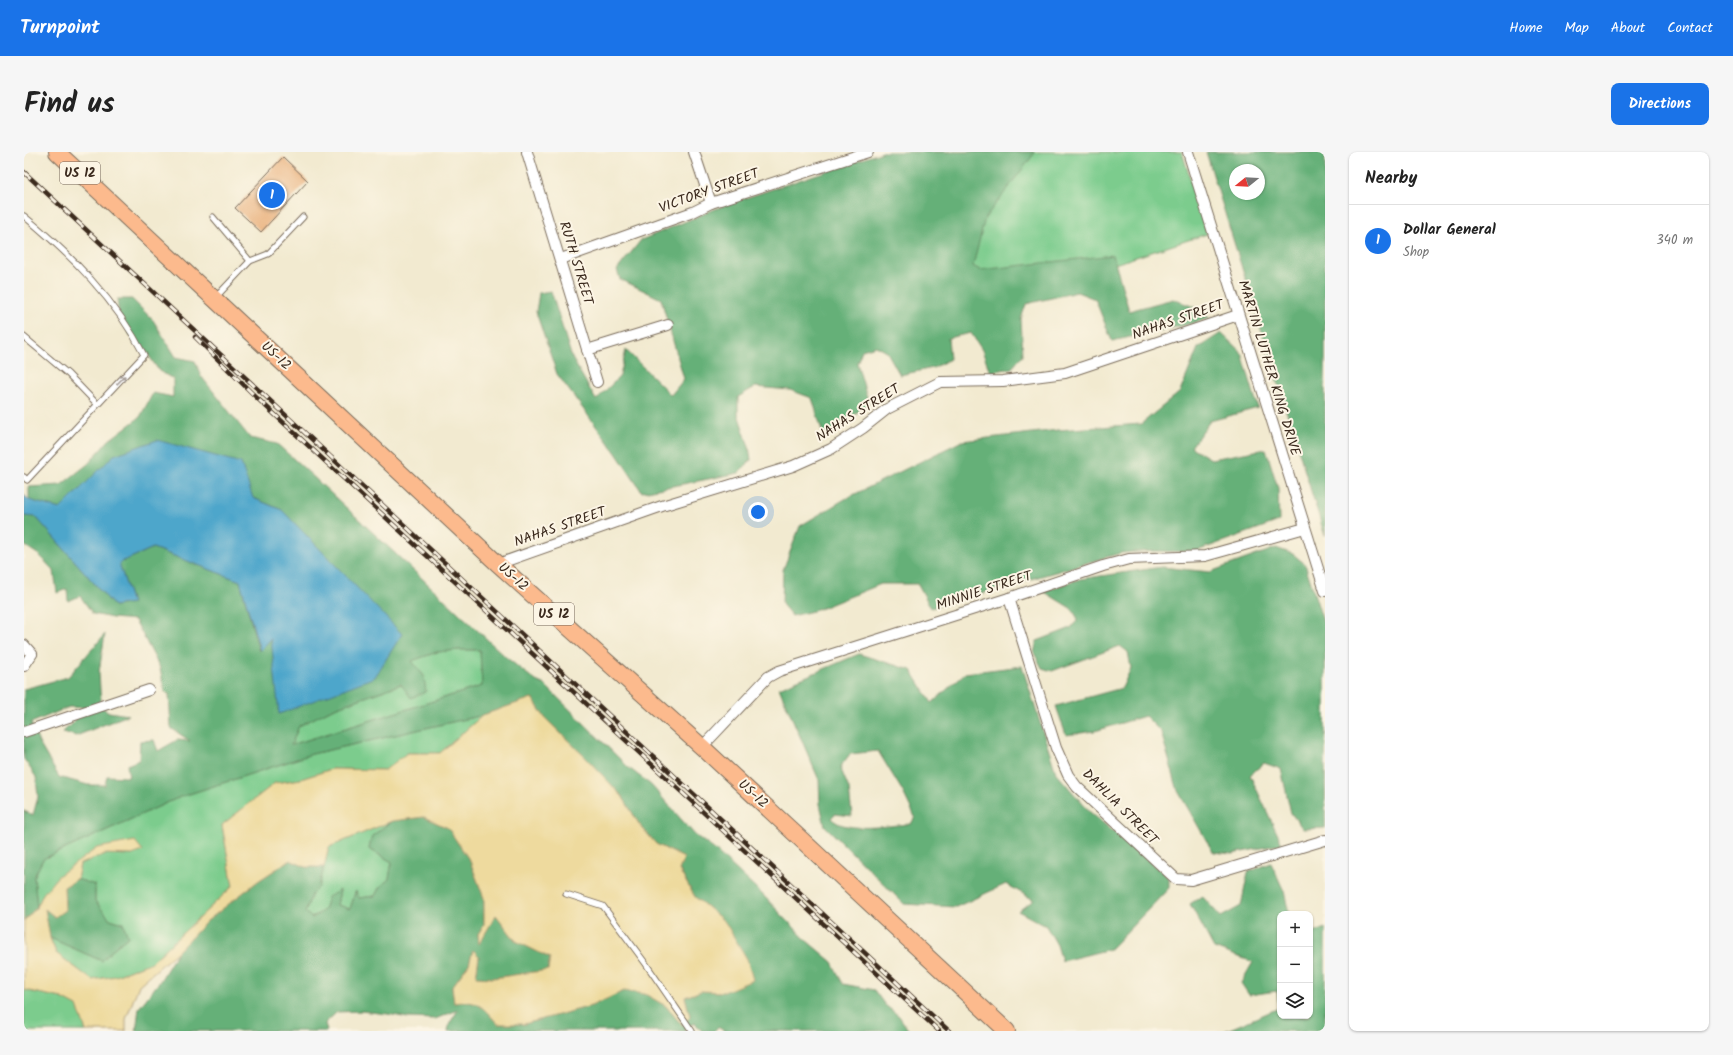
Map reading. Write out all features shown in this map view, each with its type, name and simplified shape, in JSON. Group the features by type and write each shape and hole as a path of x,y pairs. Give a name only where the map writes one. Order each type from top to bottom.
{"main road":[{"name":"US-12","path":"57,152 498,564 702,747 1007,1031"}],"street":[{"name":"RUTH STREET","path":"527,152 561,259 597,382"},
{"path":"694,152 711,203"},
{"name":"MARTIN LUTHER KING DRIVE","path":"1188,152 1325,591"},
{"name":"VICTORY STREET","path":"561,259 693,212 711,203 862,153"},
{"name":"NAHAS STREET","path":"498,564 662,506 793,466 830,449 863,428 887,409 940,382 1003,381 1065,373 1238,314"},
{"path":"587,350 668,325"},
{"name":"MINNIE STREET","path":"702,747 768,677 778,671 1009,598 1103,566 1129,560 1205,556 1305,528"},
{"name":"DAHLIA STREET","path":"1009,598 1056,748 1068,775 1077,787 1176,879 1192,880 1325,840"},
{"path":"24,646 32,654 24,666"},
{"path":"24,732 149,690"}],"lane":[{"path":"24,216 75,262 96,285 126,325 144,355 27,480 24,477"},
{"path":"213,217 250,261"},
{"path":"214,298 250,261 268,254 303,217"},
{"path":"24,337 68,374 97,404"},
{"path":"566,894 603,906 646,964 692,1031"}],"green space":[{"path":"883,152 1034,152 985,218 973,266 980,270 1113,255 1129,311 1173,299 1199,309 1209,318 1190,324 1112,341 1095,299 1077,292 1026,304 1021,319 1023,355 1012,368 990,372 982,350 971,333 948,338 950,359 933,368 900,375 887,352 876,346 862,350 857,363 869,404 824,437 812,398 790,390 755,387 738,397 738,414 749,447 751,460 739,473 642,492 616,453 557,374 536,312 539,293 551,291 572,358 596,400 620,376 626,350 671,395 684,379 661,299 620,279 617,270 641,240 725,205"},
{"path":"927,152 1182,152 1207,234 976,309"},
{"path":"1206,152 1325,152 1325,536"},
{"path":"117,299 132,299 153,320 176,357 195,361 201,376 250,438 277,444 305,469 507,658 536,681 545,685 629,768 651,785 695,835 715,850 757,889 807,941 832,962 843,984 874,990 885,1005 899,1016 909,1031 724,1031 718,1027 714,1031 702,1031 695,1023 684,1028 686,1031 448,1031 450,1023 458,1010 435,1019 408,1018 361,1011 337,1012 325,1023 327,1031 136,1031 139,1008 160,981 178,951 207,921 258,881 290,860 306,867 324,867 319,887 312,894 305,912 312,918 324,910 328,897 340,890 337,905 350,909 356,891 359,898 375,896 379,888 389,879 392,862 369,849 372,836 392,821 424,817 448,828 470,861 484,898 484,925 478,934 479,943 496,915 516,941 550,958 548,970 493,978 476,977 479,956 473,950 469,964 452,987 454,1003 475,1003 484,1009 498,1024 524,1024 591,1006 624,991 645,994 666,1006 682,1025 690,1017 685,997 701,991 724,992 725,922 695,897 679,869 684,858 656,844 639,824 622,796 545,718 532,698 483,715 312,754 180,797 43,859 34,877 37,907 24,921 24,811 33,815 38,797 36,777 24,759 24,689 68,677 105,634 99,672 101,707 109,712 128,715 76,736 63,732 87,708 69,707 31,723 39,743 59,777 88,785 105,785 107,776 129,777 127,765 139,760 140,741 154,740 158,751 177,740 190,741 171,728 169,694 165,692 160,668 135,620 112,618 93,614 80,596 68,601 67,589 57,593 54,571 39,555 24,545 24,516 36,517 114,606 132,603 119,563 153,548 240,581 259,651 271,638 282,510 253,498 114,455 60,509 29,500 29,487 61,485 88,464 109,440 140,417 153,393 173,397 173,379 159,371 144,348 131,336 119,315","holes":["480,650 482,686 291,745 299,726 332,709 401,684 411,698 426,692 424,676 412,661 437,652"]},
{"path":"1221,333 1242,353 1258,408 1210,421 1191,447 1211,459 1266,449 1278,488 1279,521 1194,552 1155,551 1121,553 931,608 918,584 881,584 817,610 792,616 782,604 783,570 800,526 845,499 962,441 1058,430 1141,424 1180,392 1198,348"},
{"path":"1276,548 1293,554 1305,564 1325,628 1325,828 1303,829 1291,813 1281,769 1264,763 1250,775 1282,844 1232,854 1213,852 1178,791 1161,732 1145,716 1095,731 1066,735 1056,706 1122,688 1131,668 1128,652 1120,646 1052,671 1042,668 1034,653 1037,641 1071,628 1078,619 1072,609 1043,591 1080,579 1162,567 1210,572"},
{"path":"480,650 482,686 291,745 299,726 332,709 424,676 411,661 437,652"},
{"path":"859,654 911,670 932,703 965,673 1022,666 1056,773 1090,812 1169,878 1169,888 1110,949 1062,961 1057,945 1046,926 1018,911 1034,900 1006,884 956,907 904,904 825,826 820,804 819,780 779,688","holes":["878,751 903,792 915,817 911,824 880,827 857,827 837,823 831,818 835,814 852,816 849,789 840,767 850,754"]},
{"path":"483,715 440,753 407,753 386,770 332,769 301,779 275,783 222,825 233,886 152,962 116,976 92,980 56,953 50,938 102,961 114,948 128,937 123,923 110,919 95,901 95,885 77,879 80,864 105,854 132,855 143,850 97,848 43,894 37,907 34,877 43,859 180,797 312,754"},
{"path":"392,821 372,836 369,849 392,862 389,879 379,888 375,896 358,898 355,892 350,909 337,905 340,891 328,898 324,910 311,918 305,912 312,894 319,887 329,847"},
{"path":"1271,863 1284,891 1288,911 1277,911 1277,991 1249,995 1241,983 1253,962 1214,948 1190,904 1202,896 1221,917 1241,906 1248,872"},
{"path":"77,879 95,885 95,901 110,919 123,923 128,937 114,948 102,961 50,938 45,908 65,904 64,887"},
{"path":"1325,928 1325,1031 1225,1031 1277,1009 1277,1019 1313,1019 1313,934"},
{"path":"24,990 62,998 78,1006 86,1031 24,1031"}],"sand":[{"path":"532,698 545,718 622,796 639,824 656,844 684,858 679,870 695,897 725,922 747,959 753,980 724,992 701,991 685,997 690,1017 682,1025 666,1006 645,994 624,991 591,1006 524,1024 498,1024 484,1009 475,1003 454,1003 452,987 469,964 473,950 479,956 476,977 493,978 548,970 550,958 516,941 496,915 479,944 478,934 484,925 484,898 470,861 448,828 424,817 392,821 329,847 324,867 306,867 290,860 258,881 207,921 178,951 139,985 126,1019 126,1031 86,1031 77,1006 62,998 24,990 24,921 37,907 43,894 58,876 97,848 135,841 143,851 132,855 105,854 80,864 77,879 64,887 65,910 55,917 45,909 50,938 56,953 92,980 116,976 152,962 233,886 222,825 275,783 301,779 332,769 385,770 407,753 440,753 483,715"}],"water":[{"path":"157,440 241,463 253,498 282,510 402,634 375,677 279,714 271,639 260,651 240,581 153,548 119,563 132,603 114,606 36,517 24,516 24,495 29,500 60,509 114,455"}],"building":[{"path":"283,157 308,181 261,232 235,208"}],"railway":[{"path":"24,172 949,1031"},
{"path":"195,337 257,398 939,1031"}],"place":[{"name":"Dollar General","path":"272,195"}]}
